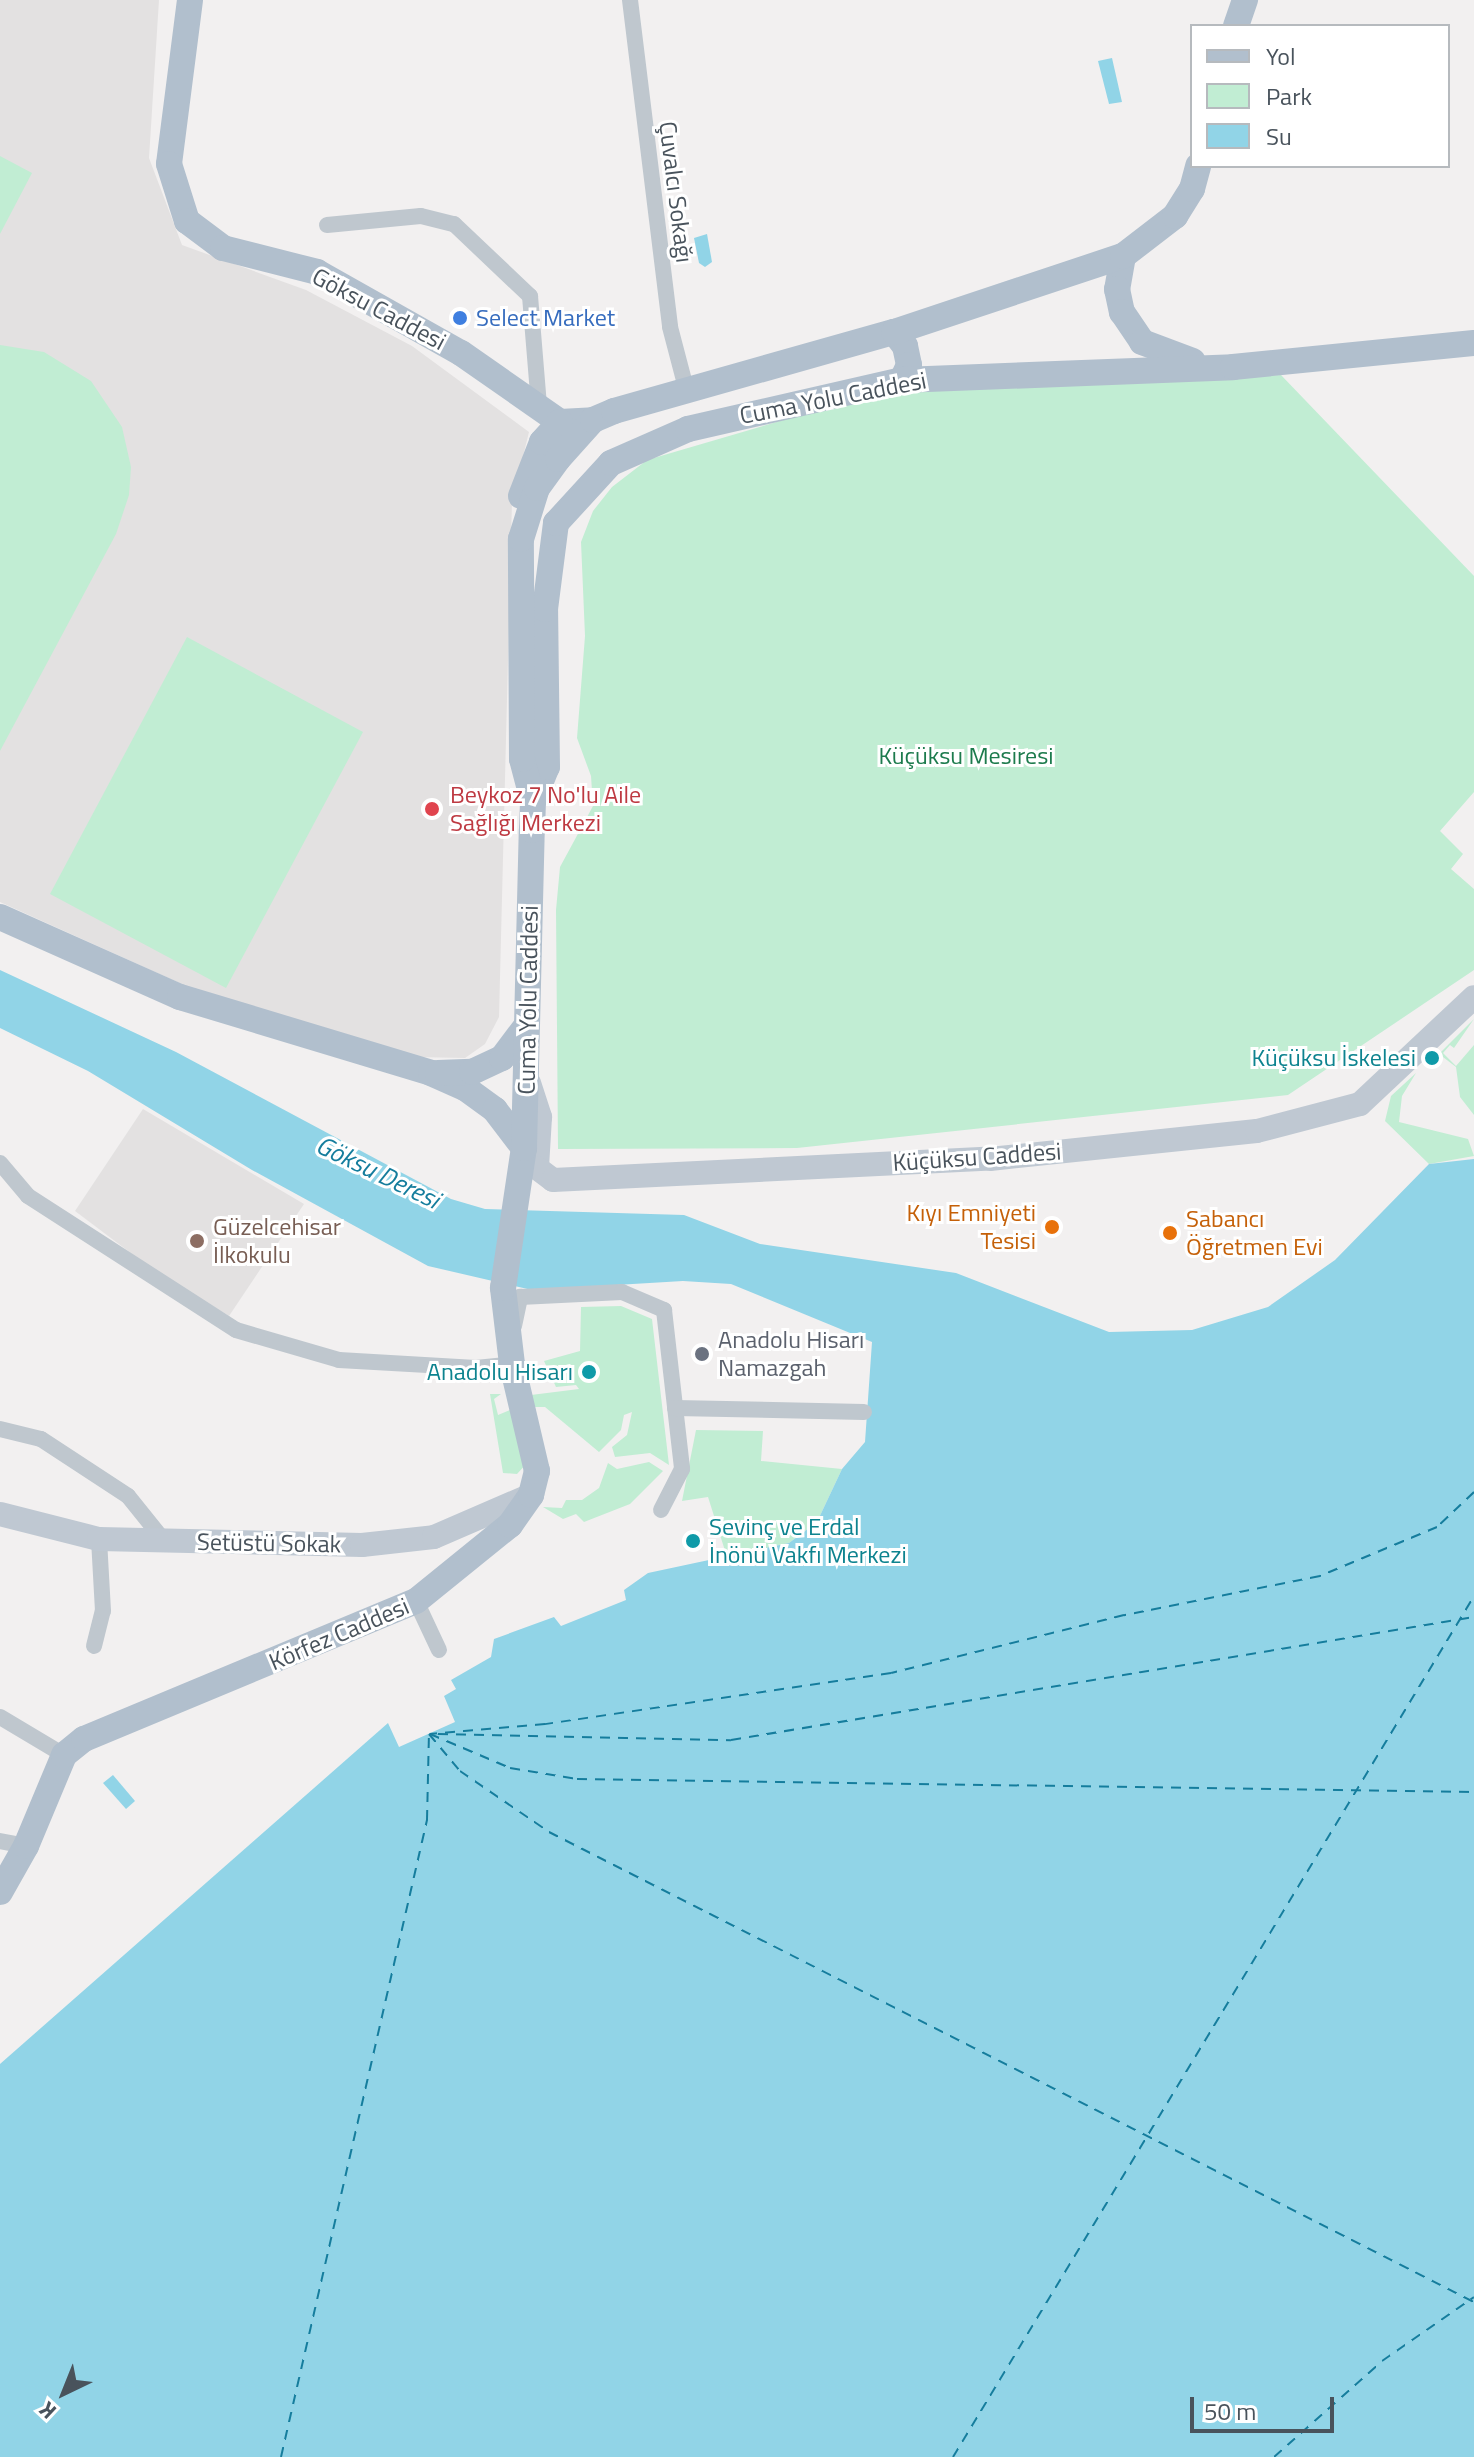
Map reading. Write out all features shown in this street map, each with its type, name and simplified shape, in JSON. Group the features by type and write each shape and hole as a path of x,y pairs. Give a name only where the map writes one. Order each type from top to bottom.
{"main road":[{"name":"Göksu Caddesi","path":"190,0 169,164 187,221 223,248 317,272 461,353 560,422"},
{"path":"1237,24 1245,0"},
{"name":"Cuma Yolu Caddesi","path":"507,1333 503,1288 524,1148 533,801 522,759 521,539 537,488 593,420 686,388 894,332 1123,256 1175,216 1192,189 1197,168"},
{"path":"1123,256 1117,289 1122,312 1142,342 1175,358 1233,367"},
{"path":"894,332 905,346 909,365 902,380"},
{"name":"Cuma Yolu Caddesi","path":"533,801 547,767 545,609 556,523 611,463 688,429 902,380 1233,367 1474,343"},
{"path":"556,523 539,530 526,522 520,501 529,472 542,442 560,422 593,420"},
{"path":"0,917 180,997 431,1073 465,1088 495,1110 524,1148"},
{"path":"431,1073 472,1072 502,1058 527,1025"},
{"path":"507,1333 537,1471 531,1495"},
{"name":"Körfez Caddesi","path":"64,1755 105,1729 416,1601 510,1525 531,1495"},
{"path":"0,1892 26,1846 64,1755"}],"street":[{"name":"Çuvalcı Sokağı","path":"630,0 670,327 686,388"},
{"path":"327,225 421,216 454,224 530,296 539,405"},
{"name":"Küçüksu Caddesi","path":"526,1072 540,1117 537,1168 553,1180 990,1159 1257,1131 1360,1104 1474,997"},
{"path":"0,1163 28,1196 236,1330 339,1360 476,1368 512,1364"},
{"path":"507,1333 515,1325 520,1297 622,1292 664,1310 682,1469 661,1510"},
{"path":"675,1408 864,1412"},
{"path":"0,1429 41,1439 128,1496 165,1542"},
{"name":"Setüstü Sokak","path":"0,1514 99,1539 393,1544 434,1537 531,1495"},
{"path":"94,1646 103,1611 99,1539"},
{"path":"416,1601 439,1650"},
{"path":"0,1717 64,1755"},
{"path":"0,1841 26,1846"}],"shaded area":[{"path":"0,0 159,0 149,158 182,245 306,290 412,346 529,432 512,501 499,1017 485,1044 465,1058 414,1057 204,994 0,902"},
{"name":"Güzelcehisar İlkokulu","path":"143,1109 304,1204 229,1316 156,1272 75,1211"}],"green space":[{"path":"0,156 32,173 0,234"},
{"path":"0,345 44,352 91,381 122,427 131,467 129,495 116,534 0,751"},
{"name":"Küçüksu Mesiresi","path":"1281,375 1474,576 1474,792 1440,831 1463,854 1451,869 1474,889 1474,970 1288,1095 797,1148 558,1149 556,910 560,867 593,806 591,776 577,738 585,636 581,542 593,511 612,487 647,460 889,389"},
{"path":"187,637 363,732 226,988 50,894"},
{"path":"1474,1019 1454,1048 1450,1045 1443,1053 1456,1066 1474,1045 1474,1115 1460,1097 1456,1067 1439,1054"},
{"path":"1416,1073 1402,1096 1399,1122 1468,1139 1474,1156 1429,1164 1385,1121 1391,1096"},
{"path":"621,1306 652,1319 669,1465 650,1453 615,1457 612,1447 627,1435 632,1412 624,1415 621,1430 599,1452 545,1407 531,1407 523,1396 579,1389 576,1385 556,1387 544,1361 580,1351 581,1307"},
{"path":"490,1394 501,1394 494,1399 498,1415 517,1407 528,1462 517,1474 503,1473"},
{"path":"696,1430 763,1431 761,1461 842,1469 817,1522 789,1543 727,1557 708,1497 682,1501"},
{"path":"649,1462 663,1471 630,1504 584,1522 576,1514 563,1519 543,1507 562,1508 566,1500 582,1500 599,1488 608,1463 617,1469"}],"water":[{"path":"1112,58 1122,102 1109,104 1098,61"},
{"path":"707,234 712,262 705,267 699,263 694,238"},
{"name":"Göksu Deresi","path":"0,970 176,1052 451,1199 485,1209 684,1215 760,1244 956,1273 1109,1332 1192,1330 1268,1307 1335,1260 1429,1164 1474,1159 1474,2457 0,2457 0,2064 388,1723 399,1747 455,1722 444,1696 456,1689 451,1680 491,1657 494,1639 554,1617 561,1626 626,1600 624,1590 648,1573 789,1543 817,1522 842,1469 865,1442 872,1342 731,1284 683,1281 532,1290 428,1266 252,1170 88,1071 0,1028"},
{"path":"113,1775 135,1801 126,1809 103,1783"}],"ferry route":[{"path":"1474,1492 1437,1527 1320,1576 1124,1615 891,1673 545,1724 429,1734 460,1771 549,1832 1474,2302"},
{"path":"953,2457 1474,1596"},
{"path":"438,1734 731,1740 1474,1617"},
{"path":"430,1734 510,1768 577,1779 1474,1792"},
{"path":"281,2457 427,1820 429,1735"},
{"path":"1274,2457 1382,2361 1474,2297"}],"place":[{"name":"Select Market","path":"460,318"},
{"name":"Beykoz 7 No'lu Aile Sağlığı Merkezi","path":"432,809"},
{"name":"Küçüksu İskelesi","path":"1432,1058"},
{"name":"Kıyı Emniyeti Tesisi","path":"1052,1227"},
{"name":"Sabancı Öğretmen Evi","path":"1170,1233"},
{"name":"Güzelcehisar İlkokulu","path":"197,1241"},
{"name":"Anadolu Hisarı Namazgah","path":"702,1354"},
{"name":"Anadolu Hisarı","path":"589,1372"},
{"name":"Sevinç ve Erdal İnönü Vakfı Merkezi","path":"693,1541"}]}
